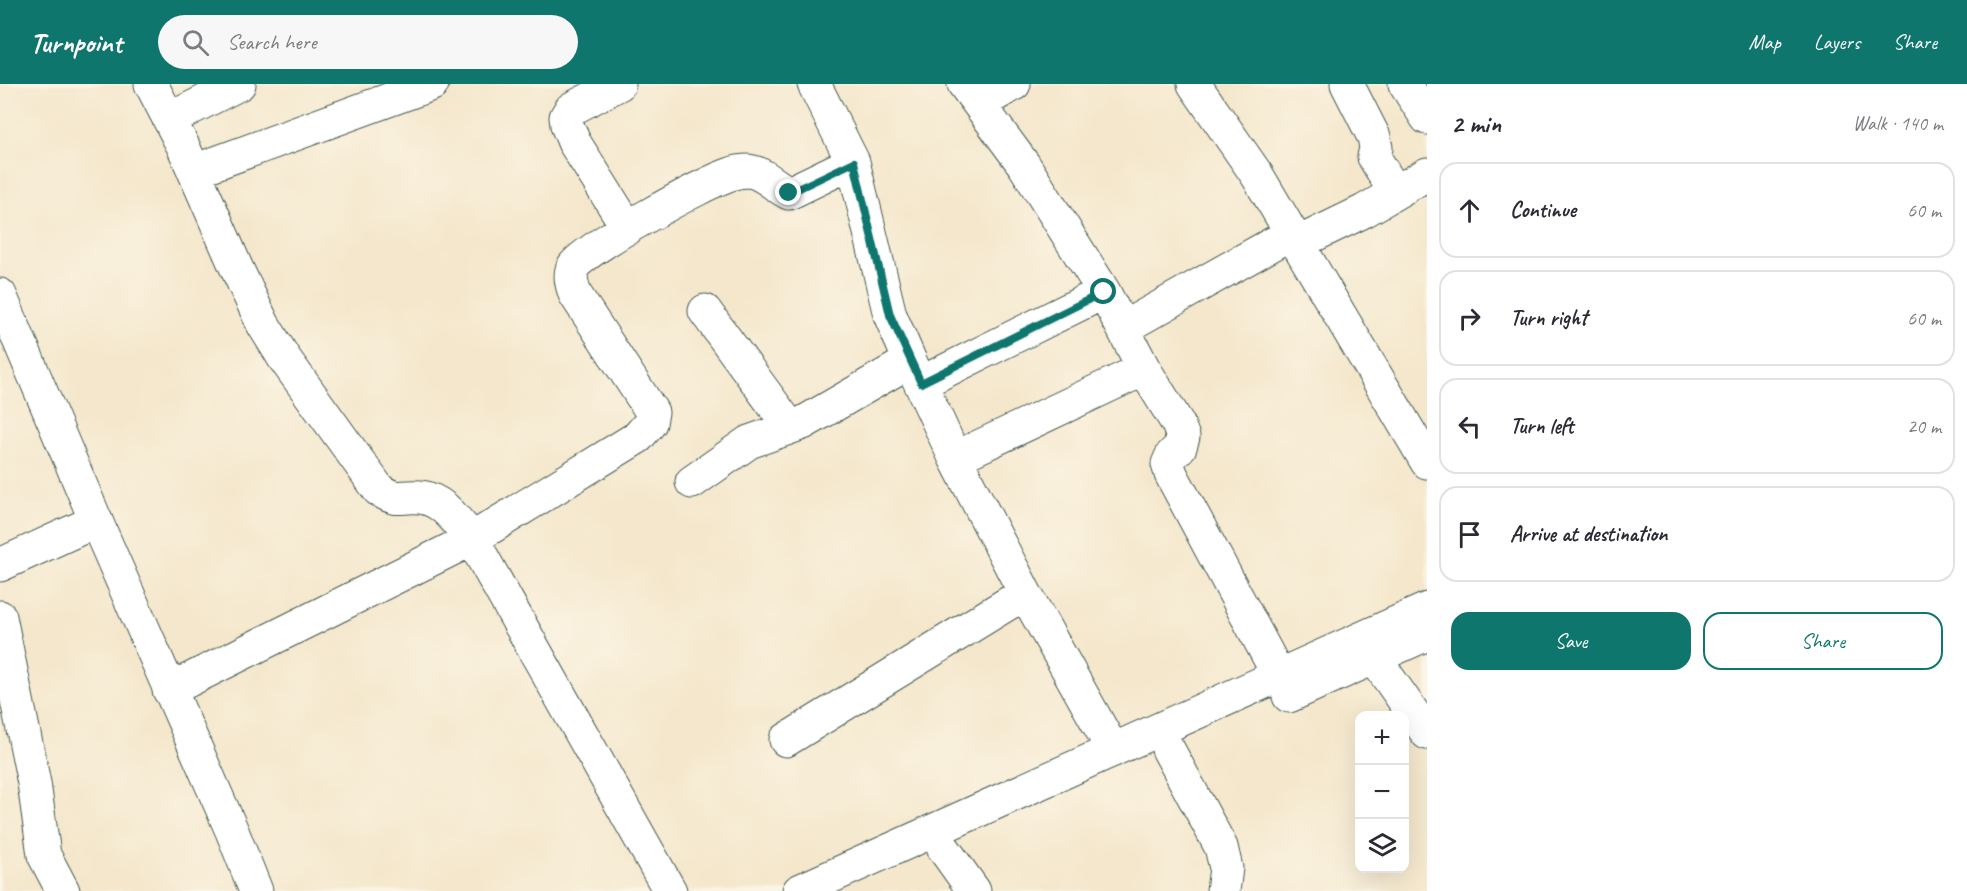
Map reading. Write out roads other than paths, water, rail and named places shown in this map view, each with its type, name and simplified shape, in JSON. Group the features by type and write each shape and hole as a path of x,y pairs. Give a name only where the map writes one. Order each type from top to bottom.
{"main road":[{"path":"151,84 170,119 263,324 284,358 379,490 392,498 420,497 434,501 447,511 472,539 670,891"},
{"path":"170,119 239,84"},
{"path":"194,171 432,84"},
{"path":"619,84 571,110 567,117 567,125 574,142 628,228"},
{"path":"814,84 854,162 890,315 915,372 955,458 1025,593 1113,750"},
{"path":"1014,84 971,94 1024,165 1104,292 1144,369 1178,424 1183,437 1180,447 1172,455 1168,464 1171,474 1279,676"},
{"path":"1194,84 1257,175 1427,462"},
{"path":"1347,84 1374,137 1374,157 1395,192"},
{"path":"1405,84 1427,118"},
{"path":"169,690 472,539 638,437 650,423 652,412 575,294 571,280 574,266 592,250 657,210 731,174 749,171 762,176 789,193 854,162"},
{"path":"1123,328 1295,238 1364,210 1427,174"},
{"path":"692,482 749,442 803,423 915,372 1104,292"},
{"path":"0,295 256,891"},
{"path":"705,311 790,427"},
{"path":"955,458 1144,369"},
{"path":"0,565 96,521"},
{"path":"786,740 1025,593"},
{"path":"851,891 1168,749 1368,649 1427,609"},
{"path":"0,617 34,783 44,855 63,891"},
{"path":"799,891 1279,676 1427,634"},
{"path":"1368,649 1427,733"},
{"path":"1168,749 1221,848 1226,868 1223,891"},
{"path":"944,849 974,891"}]}
